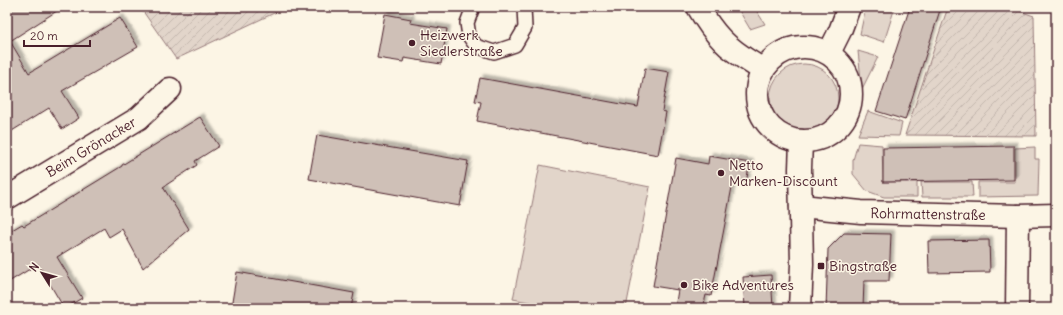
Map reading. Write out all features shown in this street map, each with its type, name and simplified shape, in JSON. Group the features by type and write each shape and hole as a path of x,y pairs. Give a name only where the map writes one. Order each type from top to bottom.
{"street":[{"path":"698,7 709,25 722,40 742,57 763,70"},
{"path":"829,53 840,31 849,7"},
{"path":"804,47 819,49 829,53 842,67 849,80 851,95 848,109 842,122 831,133 818,139 801,141 790,140 777,134 767,124 759,111 756,95 758,82 763,70 776,56 790,49 804,47"},
{"name":"Beim Grönacker","path":"7,198 139,118 170,90"},
{"path":"800,308 802,264 800,169 801,141"},
{"name":"Rohrmattenstraße","path":"801,206 861,212 1018,216 1056,215"},
{"path":"1017,308 1018,216"}],"lane":[{"path":"474,7 467,23 469,36 476,46 494,52 515,45 525,28 524,7"}],"shaded area":[{"path":"140,7 287,7 176,59"},
{"path":"737,7 754,7 765,24 750,29"},
{"path":"880,7 895,7 884,42 860,34 865,11"},
{"path":"948,7 1008,7 1034,16 1036,136 905,135"},
{"path":"858,51 878,57 862,89"},
{"path":"804,64 817,67 828,74 835,85 838,98 835,111 828,122 817,129 804,132 791,129 780,122 773,111 770,98 773,85 780,74 791,67"},
{"path":"868,111 902,123 899,136 858,135"},
{"path":"858,143 882,145 883,182 917,182 917,197 884,197 867,191 853,174 853,160"},
{"path":"1035,147 1035,159 1039,159 1038,196 978,197 978,182 1015,182 1015,148"},
{"path":"540,165 650,187 626,308 561,308 513,299"},
{"path":"921,182 972,182 973,197 922,197"}],"building":[{"path":"7,7 63,7 10,41 29,73 120,18 138,47 62,91 79,118 62,129 49,108 7,134"},
{"path":"910,7 941,7 905,120 876,111"},
{"name":"Heizwerk Siedlerstraße","path":"385,14 411,19 410,23 447,29 441,64 404,58 403,62 377,58"},
{"path":"645,68 669,72 662,111 666,112 658,155 477,121 481,102 475,101 480,78 638,107"},
{"path":"200,117 219,146 195,161 197,165 163,187 189,229 143,268 122,229 109,237 104,228 57,257 82,298 65,308 38,264 7,283 7,233 22,224 24,226"},
{"path":"317,135 468,161 460,206 309,179"},
{"path":"1014,146 1014,180 883,182 883,148"},
{"path":"709,156 750,163 746,182 733,182 711,296 706,295 703,308 675,308 678,290 653,286 676,158 708,164"},
{"path":"844,233 891,234 889,281 864,281 863,308 826,308 828,249"},
{"path":"989,240 990,272 929,273 928,241"},
{"path":"237,272 354,293 351,308 231,308"},
{"path":"771,275 773,308 745,308 743,277"}],"place":[{"name":"Heizwerk Siedlerstraße","path":"412,43"},
{"name":"Netto Marken-Discount","path":"721,173"},
{"name":"Bingstraße","path":"821,266"},
{"name":"Bike Adventures","path":"684,285"}]}
